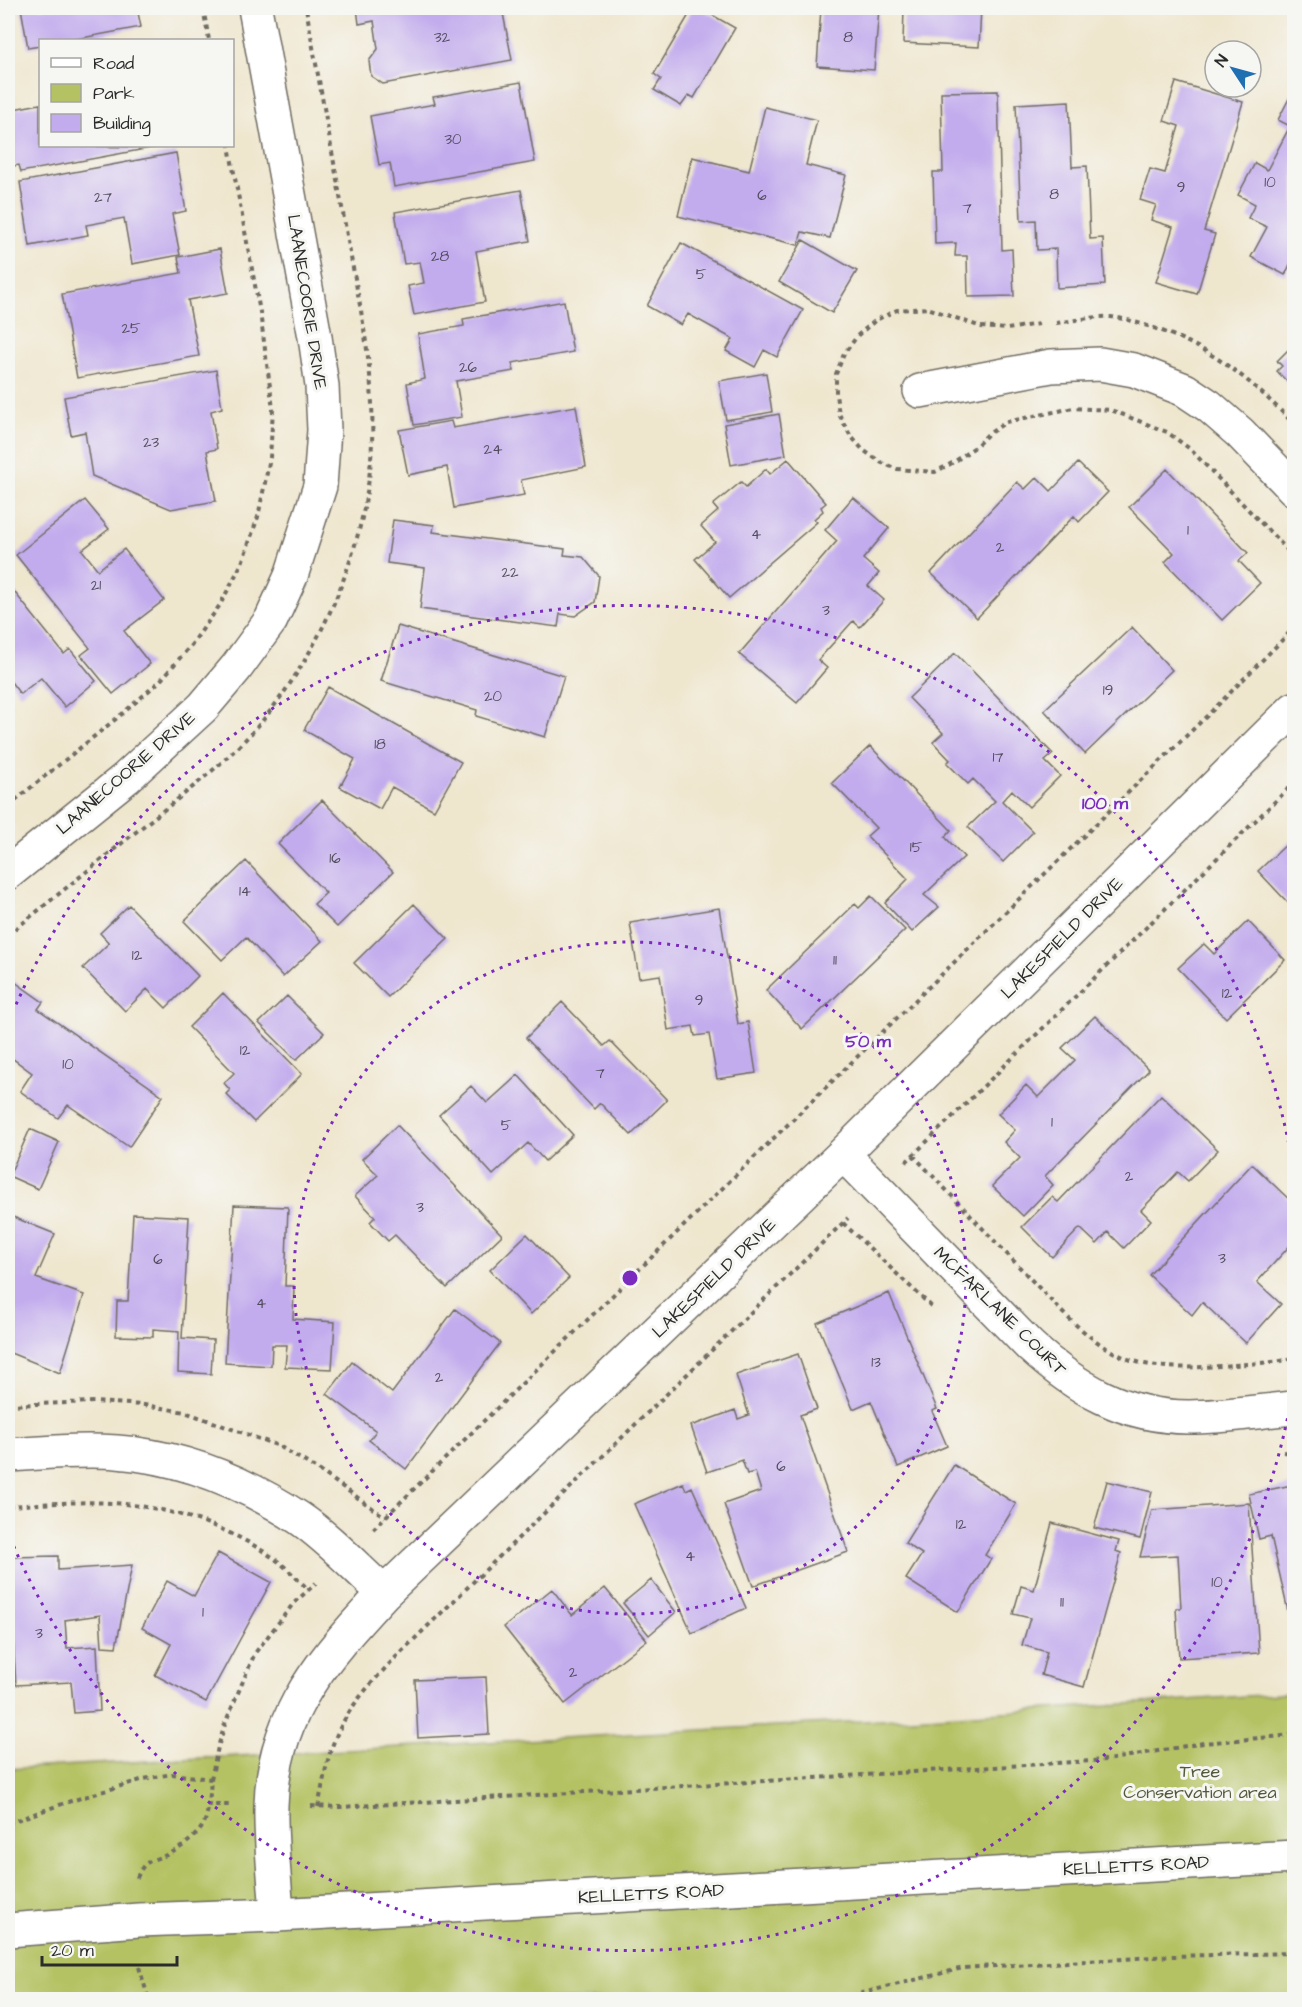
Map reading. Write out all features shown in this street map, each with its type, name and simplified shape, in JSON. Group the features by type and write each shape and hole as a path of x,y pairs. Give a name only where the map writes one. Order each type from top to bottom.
{"street":[{"name":"LAANECOORIE DRIVE","path":"8,873 134,771 203,707 236,668 275,612 291,576 320,486 324,430 322,386 255,8"},
{"path":"920,391 1059,365 1100,364 1134,370 1185,390 1209,406 1240,432 1294,489"},
{"name":"LAKESFIELD DRIVE","path":"277,1915 271,1804 277,1754 304,1689 340,1641 384,1593 843,1154 1294,709"},
{"name":"MCFARLANE COURT","path":"843,1154 1030,1346 1082,1388 1117,1405 1188,1417 1294,1408"},
{"path":"8,1455 81,1451 118,1452 164,1460 230,1479 300,1519 328,1541 384,1593"},
{"name":"KELLETTS ROAD","path":"8,1930 139,1920 277,1915 1294,1857"}],"path":[{"path":"203,8 209,39"},
{"path":"8,806 160,681 192,644 220,605 242,563 258,517 270,458 273,409 260,312 229,147"},
{"path":"369,1532 1294,628"},
{"path":"901,1167 1294,783"},
{"path":"913,1155 1063,1313 1096,1342 1123,1358 1147,1365 1175,1369 1294,1359"},
{"path":"318,1807 335,1739 349,1712 367,1688 407,1646 855,1211"},
{"path":"8,1506 75,1502 114,1503 161,1510 203,1521 246,1541 279,1562 309,1590"},
{"path":"137,1878 141,1866 170,1854 184,1845 202,1826 209,1805 211,1779 218,1747 226,1721 255,1653 293,1604 321,1578"},
{"path":"301,1806 341,1807 1107,1760 1203,1743 1294,1735"},
{"path":"8,1823 144,1779 172,1774 211,1779"},
{"path":"209,1805 233,1805"},
{"path":"834,2000 963,1968 1173,1956 1294,1953"},
{"path":"139,1967 149,2000"}],"green space":[{"name":"Tree Conservation area","path":"1294,1693 1294,1999 8,2000 8,1769 881,1720"}],"building":[{"path":"21,8 137,8 141,27 76,39 39,39 39,46 28,48"},
{"path":"357,8 404,8 404,10 502,8 512,60 383,84 371,76 369,61 378,49 374,21 359,24"},
{"path":"693,8 700,8 735,28 694,98 689,95 681,106 654,90 661,79 654,74"},
{"path":"821,8 879,8 874,70 817,66"},
{"path":"904,8 981,8 979,47 903,43"},
{"path":"521,82 535,162 394,187 390,163 379,165 370,116 435,104 433,97"},
{"path":"1176,82 1203,90 1203,99 1233,99 1243,102 1204,231 1215,234 1197,294 1156,282 1173,227 1151,220 1156,205 1140,200 1150,169 1165,173 1179,126 1164,121"},
{"path":"1294,89 1294,256 1285,275 1251,257 1267,227 1248,218 1255,204 1238,195 1255,163 1267,170 1290,126 1278,120"},
{"path":"998,91 1002,250 1012,249 1014,296 968,297 967,256 955,256 956,243 935,244 933,172 943,172 941,92"},
{"path":"1069,101 1072,167 1087,166 1090,239 1103,238 1105,285 1057,288 1056,249 1037,250 1036,220 1021,221 1016,104"},
{"path":"39,104 39,147 156,147 21,172 19,165 8,167 8,110"},
{"path":"765,107 817,120 806,165 846,175 830,238 802,232 798,245 678,216 692,157 749,171"},
{"path":"176,153 186,211 172,214 180,255 132,264 124,218 86,225 88,235 30,246 20,182"},
{"path":"521,190 530,241 476,251 485,302 414,315 408,286 424,283 420,262 404,264 395,212"},
{"path":"803,240 857,271 832,313 779,282"},
{"path":"681,243 803,310 777,357 764,350 755,367 726,351 733,339 688,314 681,325 647,306"},
{"path":"220,249 228,293 188,300 199,356 77,378 62,294 181,273 178,257"},
{"path":"564,301 573,352 512,363 514,371 456,381 462,417 414,425 407,383 425,379 418,334 464,326 463,319"},
{"path":"1294,344 1294,389 1277,371 1282,366 1277,361"},
{"path":"216,370 222,408 211,411 217,449 207,451 216,501 171,509 92,476 85,432 71,435 64,397"},
{"path":"766,373 772,412 726,420 719,381"},
{"path":"576,406 586,467 521,480 524,495 454,508 447,467 408,475 399,430 451,421 453,428"},
{"path":"779,414 786,455 731,465 724,424"},
{"path":"788,459 826,503 821,507 823,511 814,519 817,522 729,598 695,559 715,542 701,526 718,511 713,505 741,482 746,487 766,469 770,474"},
{"path":"1078,463 1108,492 1079,522 1074,516 977,618 931,573 1017,482 1025,489 1037,477 1051,491"},
{"path":"1167,469 1248,553 1239,561 1260,583 1222,620 1165,562 1174,553 1129,507"},
{"path":"853,497 889,528 863,559 879,573 868,586 884,600 860,627 853,621 818,660 827,668 797,703 739,654 837,541 825,530"},
{"path":"85,500 109,529 82,550 98,570 124,549 164,600 124,631 150,664 113,694 81,655 90,648 16,555"},
{"path":"393,520 434,525 433,532 565,549 564,555 583,557 599,576 595,602 575,616 560,614 558,627 420,609 425,568 387,563"},
{"path":"8,584 64,654 70,649 96,681 65,707 41,678 20,694 8,678"},
{"path":"398,626 564,676 545,737 476,716 477,710 381,681"},
{"path":"1132,627 1172,670 1085,754 1044,710"},
{"path":"955,653 1053,754 1045,761 1060,776 1029,807 1012,790 1002,801 1033,832 1003,862 968,827 995,801 973,779 968,784 947,763 950,760 933,742 943,733 909,698"},
{"path":"328,687 461,762 434,810 392,787 380,809 340,787 355,759 304,730"},
{"path":"870,746 951,830 945,837 964,857 924,895 939,907 912,932 885,903 908,879 867,836 876,828 832,783"},
{"path":"322,800 393,872 337,927 314,904 326,893 278,844"},
{"path":"1290,841 1294,846 1294,903 1291,906 1258,871"},
{"path":"246,861 322,941 283,977 246,937 222,960 184,921"},
{"path":"871,896 905,930 802,1029 766,990 855,904 859,908"},
{"path":"414,904 448,939 388,997 354,963"},
{"path":"129,905 198,976 166,1008 147,989 125,1011 83,968 109,943 100,933"},
{"path":"719,908 738,1024 748,1022 756,1073 717,1079 709,1034 695,1036 693,1026 668,1030 660,975 639,978 630,923"},
{"path":"1248,921 1285,960 1226,1018 1178,968 1204,944 1214,954"},
{"path":"8,977 43,1002 38,1009 163,1096 129,1147 68,1105 58,1118 20,1091 32,1073 8,1055 8,1043 12,1036 8,1033"},
{"path":"223,993 302,1074 254,1122 226,1094 230,1090 224,1083 234,1073 189,1027"},
{"path":"287,996 324,1033 296,1060 259,1023"},
{"path":"562,1002 604,1046 610,1041 667,1100 631,1135 600,1103 594,1109 526,1038"},
{"path":"1095,1016 1149,1070 1045,1176 1053,1185 1023,1216 992,1186 1020,1158 1004,1142 1015,1130 998,1114 1026,1085 1038,1097 1075,1060 1062,1048"},
{"path":"518,1075 573,1135 545,1161 528,1143 493,1175 439,1115 471,1086 487,1103"},
{"path":"1161,1095 1218,1150 1188,1181 1178,1172 1141,1210 1151,1220 1124,1248 1108,1232 1097,1244 1080,1228 1052,1257 1022,1227 1052,1197 1058,1202"},
{"path":"397,1125 502,1235 447,1288 395,1235 388,1241 370,1222 375,1217 355,1196 378,1175 362,1159"},
{"path":"30,1129 59,1142 38,1189 9,1176"},
{"path":"1252,1164 1294,1204 1290,1210 1294,1215 1294,1241 1257,1282 1281,1304 1246,1343 1202,1302 1192,1315 1149,1275"},
{"path":"234,1205 288,1207 285,1286 294,1286 293,1319 335,1322 332,1369 285,1367 287,1345 272,1345 271,1366 225,1363"},
{"path":"133,1214 189,1217 182,1338 213,1340 211,1374 178,1372 179,1331 153,1329 153,1337 116,1336 117,1301 128,1301"},
{"path":"8,1215 55,1234 36,1278 84,1295 60,1373 8,1352"},
{"path":"527,1234 569,1278 531,1314 490,1270"},
{"path":"889,1293 937,1409 932,1411 947,1446 898,1467 871,1401 853,1409 817,1323"},
{"path":"455,1309 500,1343 406,1469 369,1440 376,1431 327,1394 352,1362 392,1393"},
{"path":"798,1354 817,1409 800,1415 848,1552 753,1586 724,1504 761,1491 755,1472 747,1474 742,1460 707,1472 691,1426 735,1410 738,1419 749,1415 736,1375"},
{"path":"954,1465 1016,1504 985,1555 991,1559 958,1612 906,1579 922,1554 905,1543"},
{"path":"1107,1481 1152,1492 1140,1539 1094,1528"},
{"path":"683,1483 686,1490 692,1487 746,1608 692,1633 634,1504"},
{"path":"1292,1485 1294,1496 1294,1638 1271,1536 1259,1539 1249,1494"},
{"path":"1249,1503 1259,1653 1179,1658 1176,1608 1181,1608 1178,1555 1140,1557 1152,1510"},
{"path":"1052,1523 1119,1541 1116,1551 1121,1553 1084,1687 1041,1675 1047,1652 1022,1645 1030,1618 1013,1614 1021,1586 1034,1590"},
{"path":"218,1553 271,1582 206,1702 155,1675 171,1644 142,1628 167,1581 194,1596"},
{"path":"58,1556 58,1570 132,1565 116,1647 102,1646 100,1615 65,1620 67,1648 97,1646 100,1711 74,1713 71,1682 16,1685 8,1557"},
{"path":"651,1580 676,1612 649,1635 623,1603"},
{"path":"605,1588 647,1640 565,1704 504,1627 552,1589 572,1615"},
{"path":"486,1677 489,1734 418,1738 415,1680"}]}
